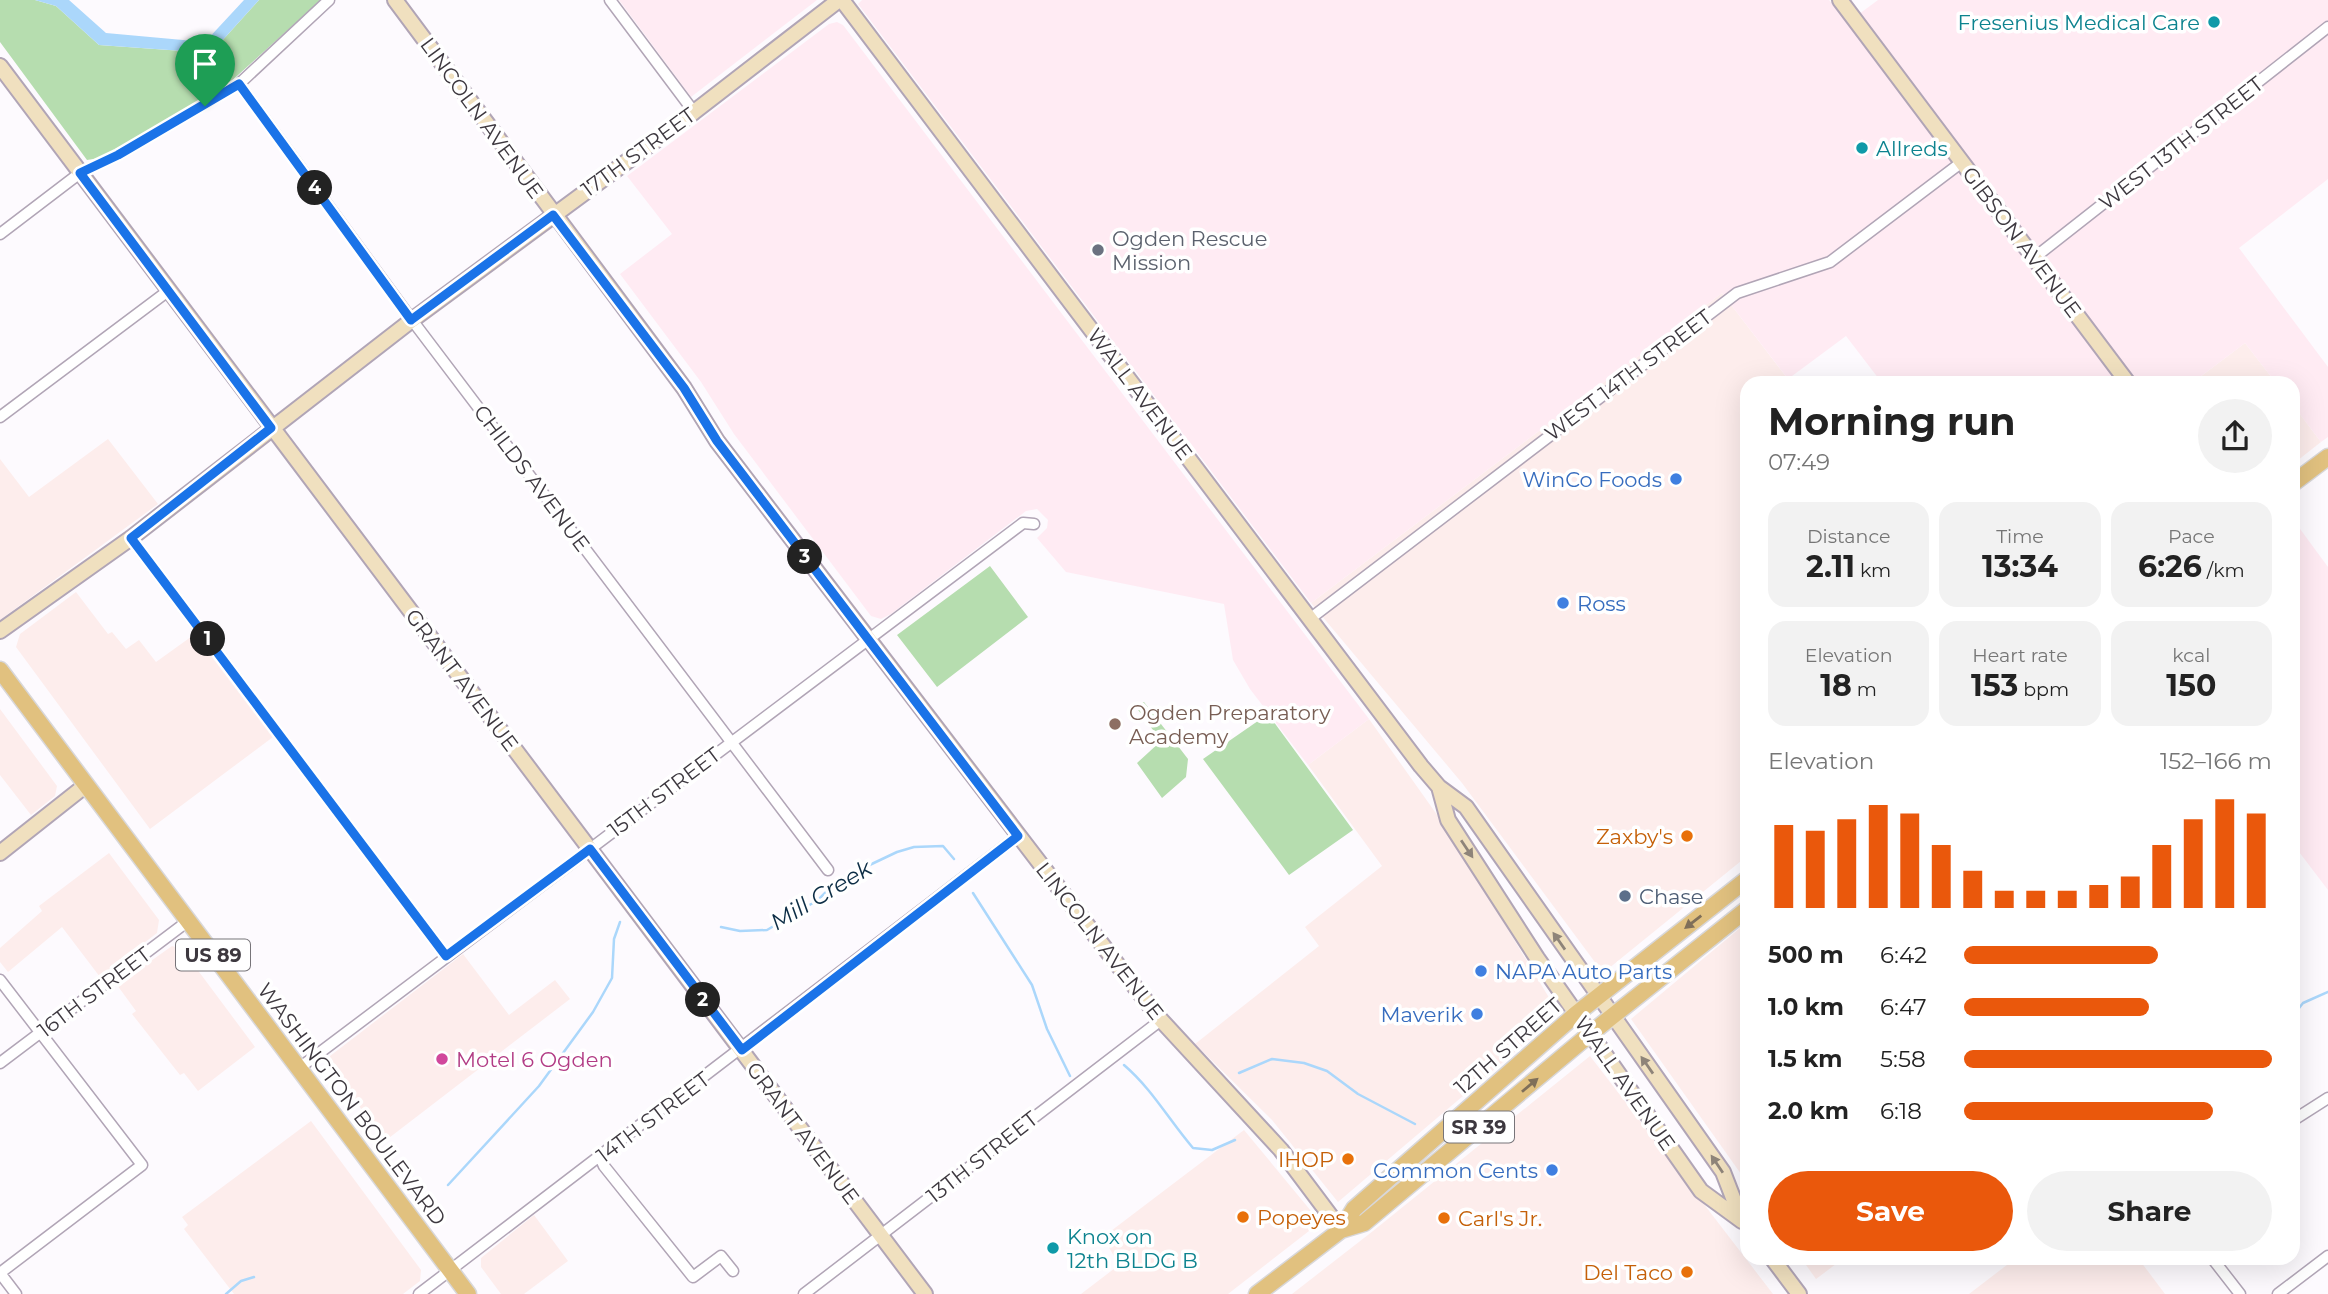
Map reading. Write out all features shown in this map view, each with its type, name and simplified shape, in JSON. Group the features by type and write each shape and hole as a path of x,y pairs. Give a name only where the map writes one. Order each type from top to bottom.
{"main road":[{"path":"2300,478 2328,457"},
{"name":"WASHINGTON BOULEVARD","path":"0,670 468,1294"},
{"name":"12TH STREET","path":"1341,1230 1354,1209 1576,1014 1740,885"},
{"name":"12TH STREET","path":"1257,1294 1341,1230 1364,1223 1590,1034 1740,915"}],"street":[{"path":"0,234 80,173 140,143 239,84 329,0"},
{"name":"LINCOLN AVENUE","path":"396,0 684,388 717,441 1018,836 1161,1020 1281,1150 1341,1230"},
{"path":"610,0 694,112"},
{"name":"17TH STREET","path":"0,631 131,538 411,320 841,0"},
{"name":"WALL AVENUE","path":"841,0 1439,788 1466,807 1723,1172 1740,1214"},
{"name":"GIBSON AVENUE","path":"1840,0 2123,376"},
{"name":"WEST 13TH STREET","path":"2034,258 2328,27"},
{"name":"GRANT AVENUE","path":"0,66 925,1294"},
{"name":"CHILDS AVENUE","path":"239,84 411,320 828,870"},
{"name":"WEST 14TH STREET","path":"1311,618 1737,293 1830,262 1962,162"},
{"path":"0,417 168,291"},
{"name":"15TH STREET","path":"298,1069 1023,523 1034,524"},
{"path":"131,538 446,956"},
{"path":"0,853 86,785"},
{"name":"WALL AVENUE","path":"1439,788 1448,820 1576,1014 1701,1191 1740,1221"},
{"name":"14TH STREET","path":"419,1294 742,1050 1018,836"},
{"name":"16TH STREET","path":"0,1063 188,921"},
{"path":"0,980 142,1165 0,1273 16,1294"},
{"name":"13TH STREET","path":"804,1294 1161,1020"},
{"path":"2300,1116 2328,1098"},
{"path":"600,1157 604,1166 693,1277 721,1256 733,1271"},
{"path":"2278,1294 2328,1256"},
{"path":"1777,1265 1800,1294"},
{"path":"2217,1265 2240,1294"}],"shaded area":[{"path":"619,0 817,0 691,97"},
{"path":"862,0 1829,0 1847,23 1878,0 2328,0 2328,179 2239,248 2328,367 2328,437 2321,442 2300,414 2300,376 2271,376 2245,343 2201,376 1877,376 1846,336 1792,376 1786,376 1722,293 1311,603 858,4"},
{"path":"837,22 843,25 1369,719 1308,765 1250,689 1233,660 1224,604 1066,572 1037,538 1047,528 1048,520 1037,509 1026,511 891,614 881,619 871,616 734,434 701,382 620,274 672,234 627,176 829,24"},
{"path":"1722,293 1786,376 1740,376 1740,862 1603,973 1462,783 1311,603"},
{"path":"2245,343 2271,376 2201,376"},
{"path":"2300,414 2321,442 2300,458"},
{"path":"108,439 158,504 0,620 0,459 29,497"},
{"path":"2300,529 2328,567 2328,890 2300,853"},
{"path":"76,592 108,634 112,632 126,649 139,640 156,662 195,634 273,737 150,829 16,647 20,634"},
{"path":"0,709 57,786 55,796 31,815 0,775"},
{"path":"1369,719 1450,833 1551,1001 1550,1022 1338,1202 1272,1120 1195,1044 1319,946 1305,927 1382,866 1308,765"},
{"path":"109,853 159,920 157,933 100,977 62,927 8,972 0,962 0,948 42,911 39,906"},
{"path":"1740,928 1740,1173 1631,1019"},
{"path":"172,946 182,949 255,1047 198,1091 184,1073 180,1075 132,1014 136,1011 117,985"},
{"path":"463,954 509,1015 555,980 570,999 385,1141 330,1067 330,1056"},
{"path":"1590,1056 1740,1251 1740,1265 1751,1265 1773,1294 1292,1294"},
{"path":"311,1121 421,1270 420,1281 403,1294 234,1294 184,1229 188,1225 182,1217"},
{"path":"1244,1130 1311,1211 1313,1221 1309,1231 1228,1294 1081,1294 1119,1265 1103,1237"},
{"path":"534,1215 568,1261 524,1294 501,1294 481,1267 481,1258"},
{"path":"1806,1265 1835,1265 1816,1279"},
{"path":"2007,1265 2143,1265 2165,1294 1969,1294"}],"green space":[{"path":"0,0 35,0 56,6 99,45 211,53 259,0 321,0 227,85 100,158 87,160 0,42"},
{"path":"990,566 1028,617 937,687 897,635"},
{"path":"1144,702 1188,759 1186,777 1162,798 1137,763 1161,741 1136,707"},
{"path":"1268,714 1353,830 1289,875 1203,759"}],"water":[{"path":"35,0 69,0 106,33 205,42 244,0 259,0 211,53 99,45 56,6"}],"waterway":[{"name":"Mill Creek","path":"721,927 740,931 767,930 818,900 838,880 897,852 914,847 943,846 954,859"},
{"name":"Mill Creek","path":"973,893 1032,985 1047,1029 1070,1076"},
{"name":"Mill Creek","path":"448,1185 539,1086 593,1012 612,978 614,939 620,922"},
{"name":"Mill Creek","path":"2300,1007 2328,992"},
{"name":"Mill Creek","path":"1239,1073 1272,1059 1304,1063 1327,1071 1358,1094 1415,1124"},
{"name":"Mill Creek","path":"1124,1065 1152,1094 1193,1148 1212,1150 1235,1140"},
{"name":"Mill Creek","path":"226,1294 241,1281 254,1277"}],"place":[{"name":"Fresenius Medical Care","path":"2214,22"},
{"name":"Allreds","path":"1862,148"},
{"name":"Ogden Rescue Mission","path":"1098,250"},
{"name":"WinCo Foods","path":"1676,479"},
{"name":"Ross","path":"1563,603"},
{"name":"Ogden Preparatory Academy","path":"1115,724"},
{"name":"Zaxby's","path":"1687,836"},
{"name":"Chase","path":"1625,896"},
{"name":"NAPA Auto Parts","path":"1481,971"},
{"name":"Maverik","path":"1477,1014"},
{"name":"Motel 6 Ogden","path":"442,1059"},
{"name":"IHOP","path":"1348,1159"},
{"name":"Common Cents","path":"1552,1170"},
{"name":"Popeyes","path":"1243,1217"},
{"name":"Carl's Jr.","path":"1444,1218"},
{"name":"Knox on 12th BLDG B","path":"1053,1248"},
{"name":"Del Taco","path":"1687,1272"}],"route":[{"path":"239,84 411,320 553,215 684,388 717,441 1018,836 742,1050 590,849 446,956 131,538 271,428 80,173 205,106 239,84"}]}
